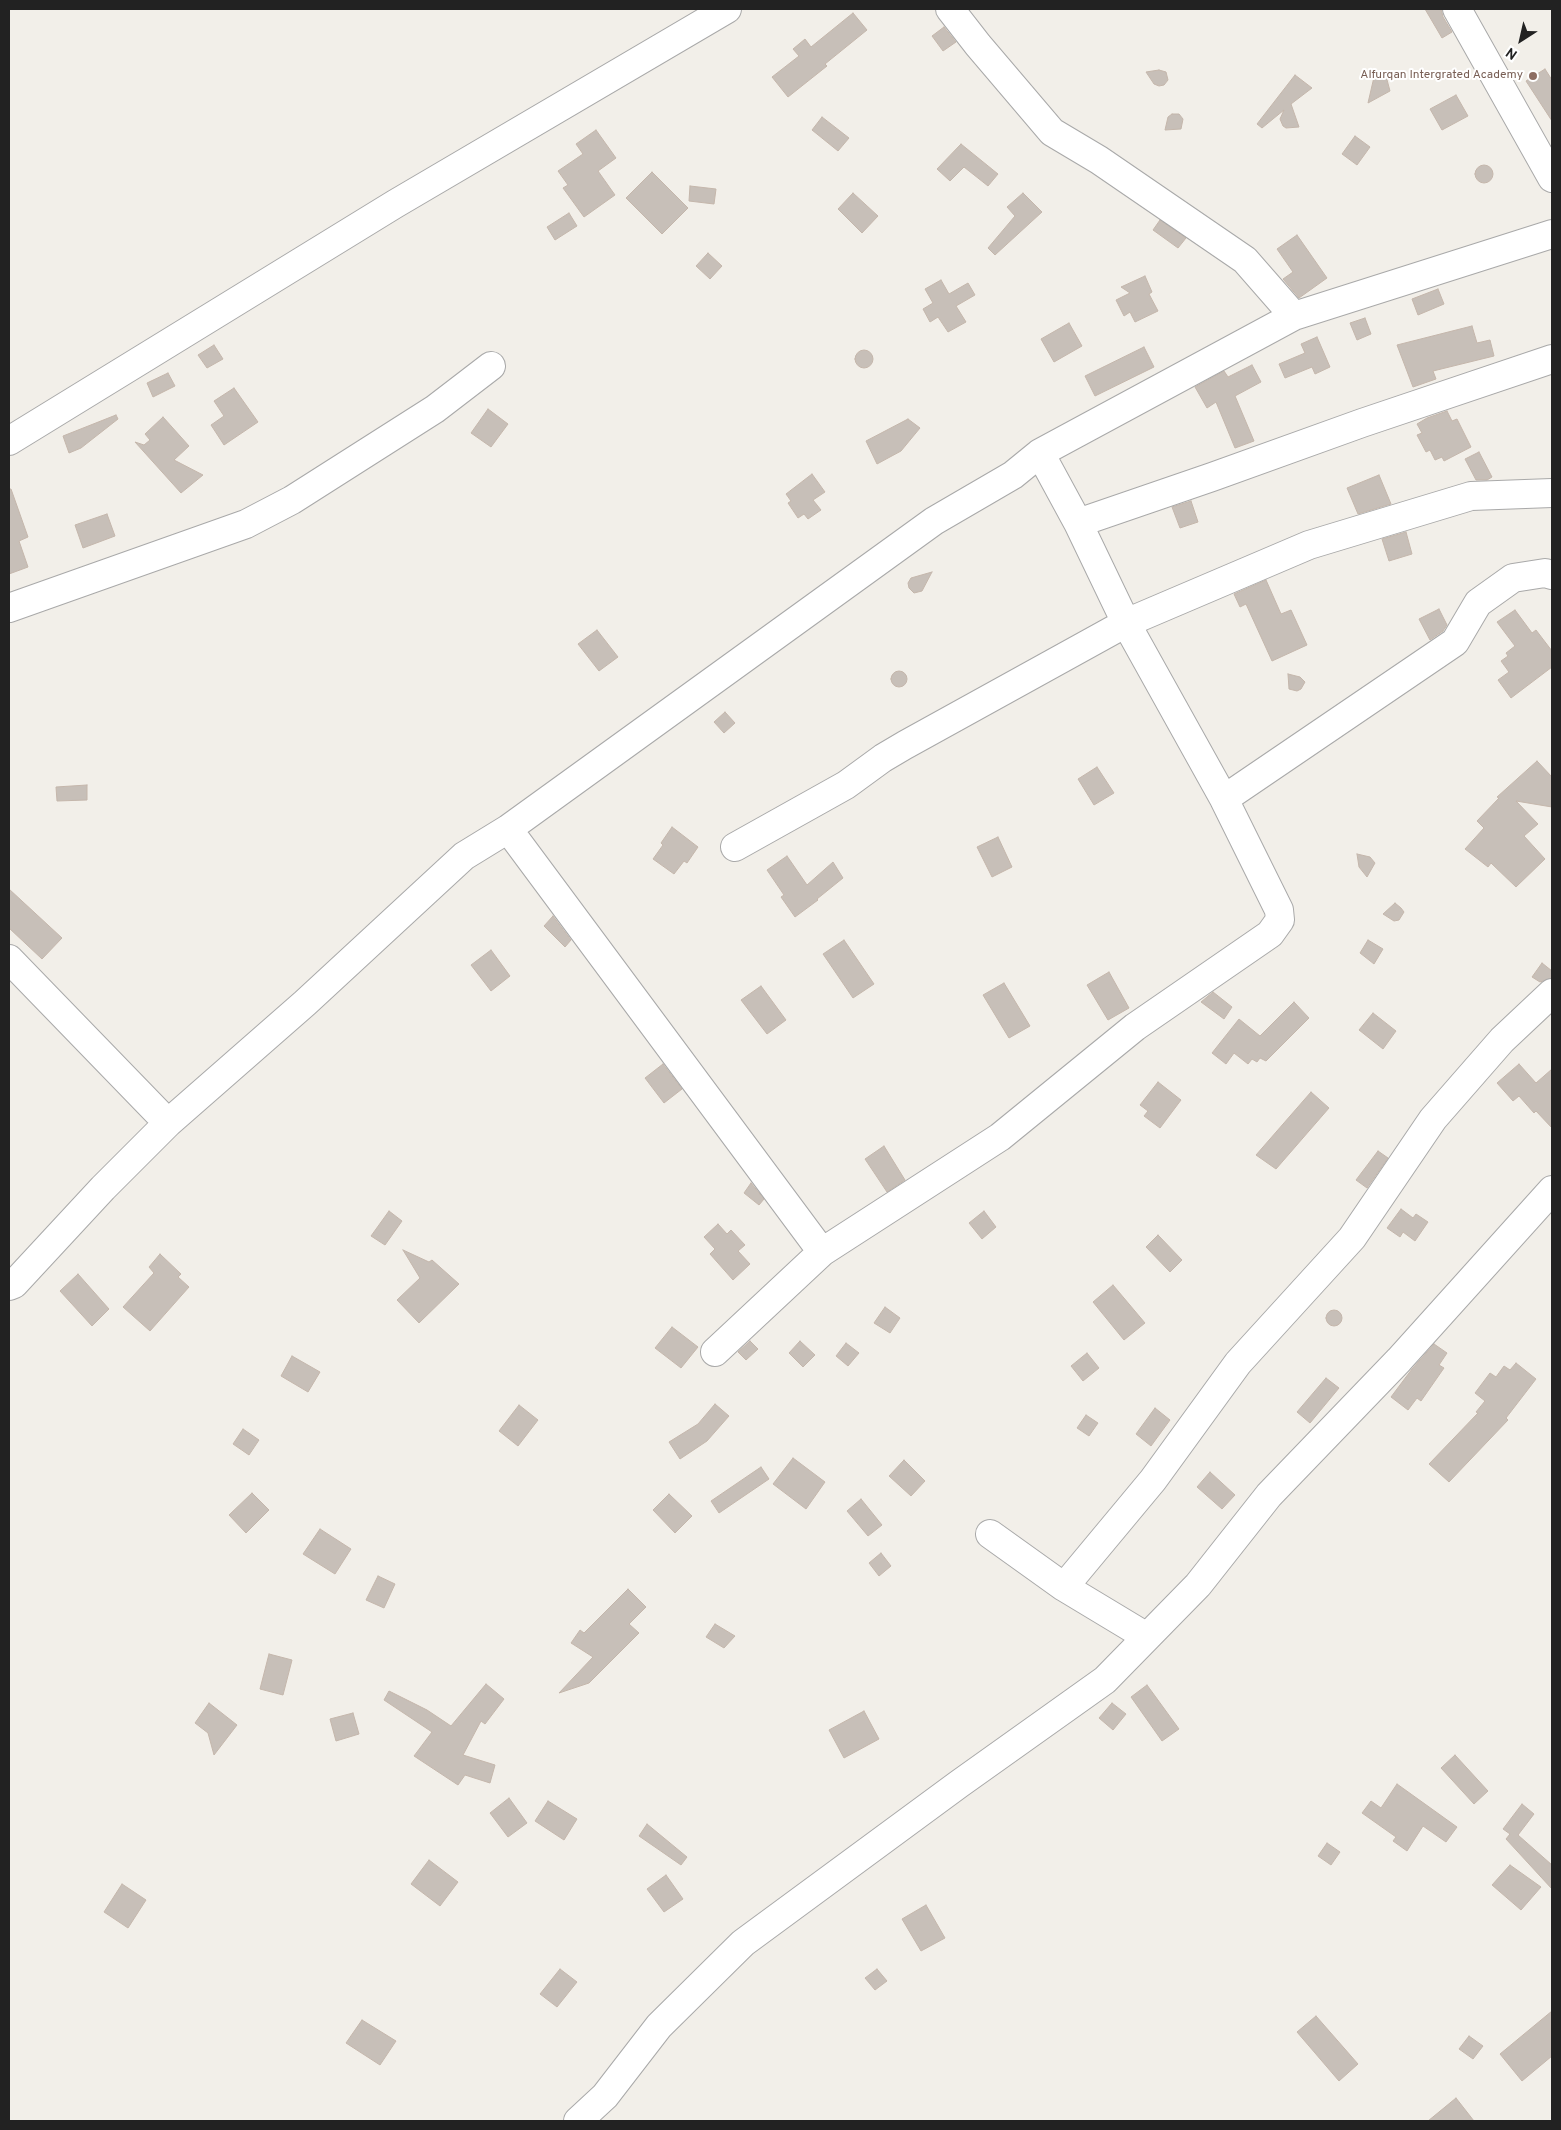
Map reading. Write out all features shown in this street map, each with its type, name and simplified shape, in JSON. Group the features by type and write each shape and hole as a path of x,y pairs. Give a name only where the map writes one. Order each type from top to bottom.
{"street":[{"path":"9,441 395,204 727,9"},
{"path":"950,9 1052,132 1099,160 1244,260 1294,316"},
{"path":"1457,9 1552,178"},
{"path":"9,1286 168,1123 305,1003 464,856 508,829 934,521 1013,475 1040,453 1294,316 1552,234"},
{"path":"1078,523 1362,423 1552,359"},
{"path":"9,608 246,524 292,500 434,409 491,366"},
{"path":"715,1352 822,1252 1000,1137 1135,1027 1270,934 1280,920 1278,910 1224,799 1126,623 1078,523 1040,453"},
{"path":"735,847 846,785 883,758 905,745 1126,623 1309,545 1471,496 1552,493"},
{"path":"1224,799 1455,642 1478,603 1513,578 1546,573 1552,575"},
{"path":"508,829 822,1252"},
{"path":"9,959 168,1123"},
{"path":"1064,1587 1153,1480 1238,1363 1352,1238 1433,1119 1502,1040 1552,993"},
{"path":"578,2121 605,2096 659,2026 743,1943 958,1784 1105,1680 1198,1585 1269,1495 1399,1360 1552,1190"},
{"path":"990,1534 1064,1587 1147,1637"}],"building":[{"path":"1425,9 1441,9 1443,17 1452,32 1442,38"},
{"path":"853,13 867,30 825,64 827,66 788,97 772,77 799,56 793,49 805,39 811,47"},
{"path":"944,27 956,42 943,51 932,36"},
{"path":"1545,69 1552,80 1552,121 1526,81"},
{"path":"1159,70 1166,72 1168,80 1164,85 1159,86 1154,84 1146,72"},
{"path":"1295,75 1312,88 1291,104 1299,127 1286,128 1283,126 1280,119 1284,110 1262,128 1257,124"},
{"path":"1386,76 1390,91 1368,103 1374,77"},
{"path":"1456,95 1468,116 1442,130 1430,109"},
{"path":"1172,114 1179,114 1183,119 1181,129 1165,130 1168,117"},
{"path":"822,117 849,138 838,151 812,130"},
{"path":"596,130 616,158 598,171 615,195 584,217 563,188 568,185 558,171 583,154 576,144"},
{"path":"1355,136 1370,147 1357,165 1342,154"},
{"path":"961,144 998,174 988,186 964,167 950,181 937,169"},
{"path":"1484,165 1490,168 1493,174 1490,180 1484,183 1478,180 1475,174 1478,168"},
{"path":"652,172 688,208 662,234 626,198"},
{"path":"690,186 716,189 714,204 689,201"},
{"path":"853,193 878,216 862,233 838,209"},
{"path":"1023,193 1042,212 995,255 988,248 1015,216 1007,207"},
{"path":"569,213 577,226 555,240 547,227"},
{"path":"1160,220 1186,238 1178,248 1153,230"},
{"path":"1297,235 1327,278 1299,298 1283,279 1293,272 1277,249"},
{"path":"708,253 722,266 710,279 696,266"},
{"path":"1145,276 1152,292 1149,294 1158,311 1135,322 1130,312 1124,316 1116,300 1130,293 1121,287"},
{"path":"941,280 949,294 968,283 975,295 956,306 966,322 948,332 938,317 930,322 923,309 933,303 925,289"},
{"path":"1438,289 1444,304 1418,315 1412,299"},
{"path":"1365,318 1371,334 1357,340 1350,323"},
{"path":"1069,323 1082,346 1054,362 1041,339"},
{"path":"1472,326 1477,343 1490,340 1494,356 1433,371 1436,379 1413,387 1397,345"},
{"path":"1317,337 1330,367 1315,374 1312,367 1285,378 1279,364 1305,353 1301,344"},
{"path":"214,345 223,359 207,368 198,355"},
{"path":"1144,347 1154,367 1095,396 1085,376"},
{"path":"860,350 868,350 873,355 871,366 860,368 855,363 855,355"},
{"path":"1252,365 1261,382 1235,396 1254,441 1235,448 1216,402 1207,408 1195,387 1224,371 1228,377"},
{"path":"168,373 175,386 153,397 147,383"},
{"path":"234,388 258,422 224,445 211,425 224,416 214,401"},
{"path":"488,409 508,424 491,447 471,433"},
{"path":"1447,411 1452,421 1457,419 1471,447 1444,461 1442,457 1435,460 1430,450 1426,452 1417,435 1422,433 1417,424 1427,418"},
{"path":"116,415 118,419 81,448 69,453 63,436"},
{"path":"163,417 189,446 174,460 203,475 181,493 135,442 144,445 150,440 145,434"},
{"path":"908,419 920,428 901,451 877,464 866,441"},
{"path":"1479,452 1492,477 1487,480 1476,480 1465,459"},
{"path":"812,474 825,492 813,500 821,510 808,519 804,514 798,518 788,503 791,501 786,494"},
{"path":"1379,475 1391,504 1358,514 1347,488"},
{"path":"9,489 11,489 28,537 19,541 28,567 9,574"},
{"path":"1191,501 1198,522 1180,528 1172,507"},
{"path":"107,514 115,536 83,548 75,525"},
{"path":"1406,532 1412,554 1389,561 1382,539"},
{"path":"932,572 922,591 914,593 909,588 908,583 911,578"},
{"path":"1266,580 1281,614 1291,610 1307,645 1272,661 1246,604 1240,607 1234,594"},
{"path":"1439,609 1447,625 1443,631 1430,640 1419,619"},
{"path":"1515,610 1532,633 1536,630 1552,651 1552,667 1511,698 1498,680 1509,672 1501,661 1508,656 1506,653 1515,646 1497,622"},
{"path":"597,630 618,657 599,671 578,644"},
{"path":"896,671 902,671 907,676 905,685 896,687 891,682 891,676"},
{"path":"1288,674 1300,677 1305,682 1301,689 1297,691 1289,689"},
{"path":"725,712 735,723 724,733 714,722"},
{"path":"1537,761 1552,777 1552,807 1516,801 1538,824 1524,836 1545,859 1516,887 1491,863 1488,867 1465,849 1484,828 1477,821 1499,798 1497,797"},
{"path":"1097,767 1114,793 1094,805 1078,779"},
{"path":"87,785 87,800 57,801 56,787"},
{"path":"672,827 698,847 687,863 684,861 674,874 653,859"},
{"path":"998,837 1012,867 992,877 977,847"},
{"path":"1357,854 1370,857 1375,863 1367,877 1359,867"},
{"path":"787,856 807,885 833,862 843,878 795,917 781,897 784,895 767,870"},
{"path":"9,889 62,938 42,959 9,928"},
{"path":"1395,903 1404,912 1399,920 1394,921 1383,914"},
{"path":"553,916 571,940 565,947 544,926"},
{"path":"844,940 874,984 853,998 823,954"},
{"path":"1368,940 1383,949 1374,964 1360,953"},
{"path":"491,950 510,976 491,991 471,965"},
{"path":"1542,963 1552,971 1552,978 1540,982 1532,977"},
{"path":"1109,972 1129,1008 1108,1020 1087,985"},
{"path":"1004,983 1030,1026 1009,1038 983,995"},
{"path":"761,986 786,1020 767,1034 741,1000"},
{"path":"1213,992 1232,1007 1224,1019 1201,1002"},
{"path":"1294,1002 1309,1018 1266,1061 1260,1058 1257,1062 1252,1059 1248,1064 1234,1053 1226,1064 1212,1053 1239,1019 1260,1036"},
{"path":"1373,1013 1396,1031 1383,1049 1359,1030"},
{"path":"663,1064 682,1089 664,1103 645,1078"},
{"path":"1519,1064 1536,1083 1552,1069 1552,1128 1536,1111 1534,1113 1519,1096 1513,1101 1497,1083"},
{"path":"1158,1082 1181,1100 1160,1128 1144,1116 1148,1111 1140,1105"},
{"path":"1311,1092 1329,1108 1276,1169 1256,1155"},
{"path":"884,1146 905,1180 887,1192 865,1159"},
{"path":"1378,1151 1388,1158 1367,1188 1356,1180"},
{"path":"751,1183 764,1199 759,1205 744,1193"},
{"path":"1401,1209 1413,1218 1416,1214 1428,1222 1415,1241 1403,1232 1400,1237 1387,1228"},
{"path":"389,1211 402,1221 385,1245 371,1236"},
{"path":"984,1211 996,1227 982,1239 969,1223"},
{"path":"718,1224 727,1234 731,1230 745,1245 738,1251 750,1264 733,1280 710,1254 715,1249 704,1237"},
{"path":"1158,1235 1182,1260 1170,1272 1146,1247"},
{"path":"403,1250 429,1262 432,1260 459,1284 419,1323 397,1300 420,1278"},
{"path":"160,1254 181,1274 178,1277 189,1287 150,1331 123,1307 154,1273 149,1267"},
{"path":"78,1274 109,1309 92,1326 60,1291"},
{"path":"1113,1285 1145,1323 1124,1340 1093,1302"},
{"path":"885,1307 900,1318 890,1333 874,1323"},
{"path":"1334,1310 1340,1312 1342,1318 1340,1324 1334,1326 1328,1324 1326,1318 1328,1312"},
{"path":"672,1327 698,1347 681,1368 655,1348"},
{"path":"750,1341 758,1349 746,1360 738,1352"},
{"path":"800,1341 815,1355 803,1367 789,1353"},
{"path":"846,1343 859,1353 848,1366 836,1356"},
{"path":"1434,1344 1447,1353 1439,1365 1444,1368 1421,1401 1417,1398 1408,1410 1391,1397"},
{"path":"1087,1353 1099,1368 1083,1381 1071,1366"},
{"path":"292,1356 320,1372 308,1392 281,1376"},
{"path":"1516,1363 1536,1379 1506,1418 1508,1420 1449,1482 1429,1464 1478,1413 1476,1412 1485,1401 1475,1393 1490,1373 1496,1377 1504,1366 1510,1370"},
{"path":"1326,1378 1339,1388 1310,1423 1297,1412"},
{"path":"715,1404 729,1416 707,1441 680,1459 669,1442 698,1424"},
{"path":"519,1405 538,1420 518,1446 499,1431"},
{"path":"1155,1408 1170,1420 1151,1446 1136,1434"},
{"path":"1086,1415 1098,1423 1089,1436 1077,1428"},
{"path":"243,1429 259,1440 249,1455 233,1444"},
{"path":"793,1458 825,1482 806,1509 773,1484"},
{"path":"904,1460 925,1481 911,1496 889,1476"},
{"path":"761,1467 769,1479 719,1513 711,1501"},
{"path":"1210,1472 1235,1495 1222,1509 1197,1487"},
{"path":"252,1493 269,1510 246,1533 229,1515"},
{"path":"669,1494 692,1516 675,1533 653,1510"},
{"path":"861,1499 882,1525 868,1536 847,1511"},
{"path":"320,1529 351,1549 335,1574 303,1554"},
{"path":"881,1553 891,1566 879,1576 869,1563"},
{"path":"378,1576 395,1584 384,1608 366,1600"},
{"path":"628,1589 646,1607 629,1624 639,1633 589,1683 559,1693 593,1657 571,1643 580,1630 584,1633"},
{"path":"715,1624 735,1636 724,1648 706,1637"},
{"path":"269,1654 292,1660 283,1695 260,1689"},
{"path":"486,1684 504,1699 485,1724 481,1721 463,1755 495,1765 490,1783 465,1775 458,1785 414,1756 432,1732 384,1700 389,1691 427,1710 451,1726"},
{"path":"1147,1685 1179,1729 1162,1741 1131,1697"},
{"path":"209,1703 237,1725 214,1755 208,1733 195,1723"},
{"path":"1112,1703 1126,1714 1113,1730 1099,1718"},
{"path":"864,1711 879,1739 844,1758 829,1730"},
{"path":"353,1713 359,1734 336,1741 330,1719"},
{"path":"1455,1755 1488,1791 1474,1804 1441,1768"},
{"path":"1397,1784 1457,1827 1446,1842 1423,1826 1407,1851 1393,1841 1396,1837 1362,1813 1371,1801 1381,1808"},
{"path":"509,1798 527,1823 508,1837 490,1813"},
{"path":"548,1801 577,1819 564,1840 535,1821"},
{"path":"1522,1804 1534,1814 1518,1835 1552,1865 1552,1889 1506,1839 1510,1834 1503,1829"},
{"path":"647,1824 687,1857 681,1865 639,1836"},
{"path":"1327,1843 1340,1852 1331,1865 1318,1856"},
{"path":"429,1860 458,1882 440,1906 411,1884"},
{"path":"1510,1865 1541,1887 1521,1910 1492,1885"},
{"path":"666,1875 683,1899 664,1912 647,1889"},
{"path":"122,1884 146,1900 128,1928 104,1912"},
{"path":"926,1905 945,1938 921,1951 902,1919"},
{"path":"560,1969 577,1982 557,2007 540,1994"},
{"path":"877,1969 887,1981 875,1990 865,1978"},
{"path":"1552,2011 1552,2056 1522,2081 1500,2054"},
{"path":"1316,2016 1358,2064 1339,2081 1297,2032"},
{"path":"362,2020 396,2041 380,2065 346,2043"},
{"path":"1469,2036 1483,2046 1473,2059 1459,2049"},
{"path":"1456,2098 1474,2121 1428,2121"}],"place":[{"name":"Alfurqan Intergrated Academy","path":"1533,76"}]}
